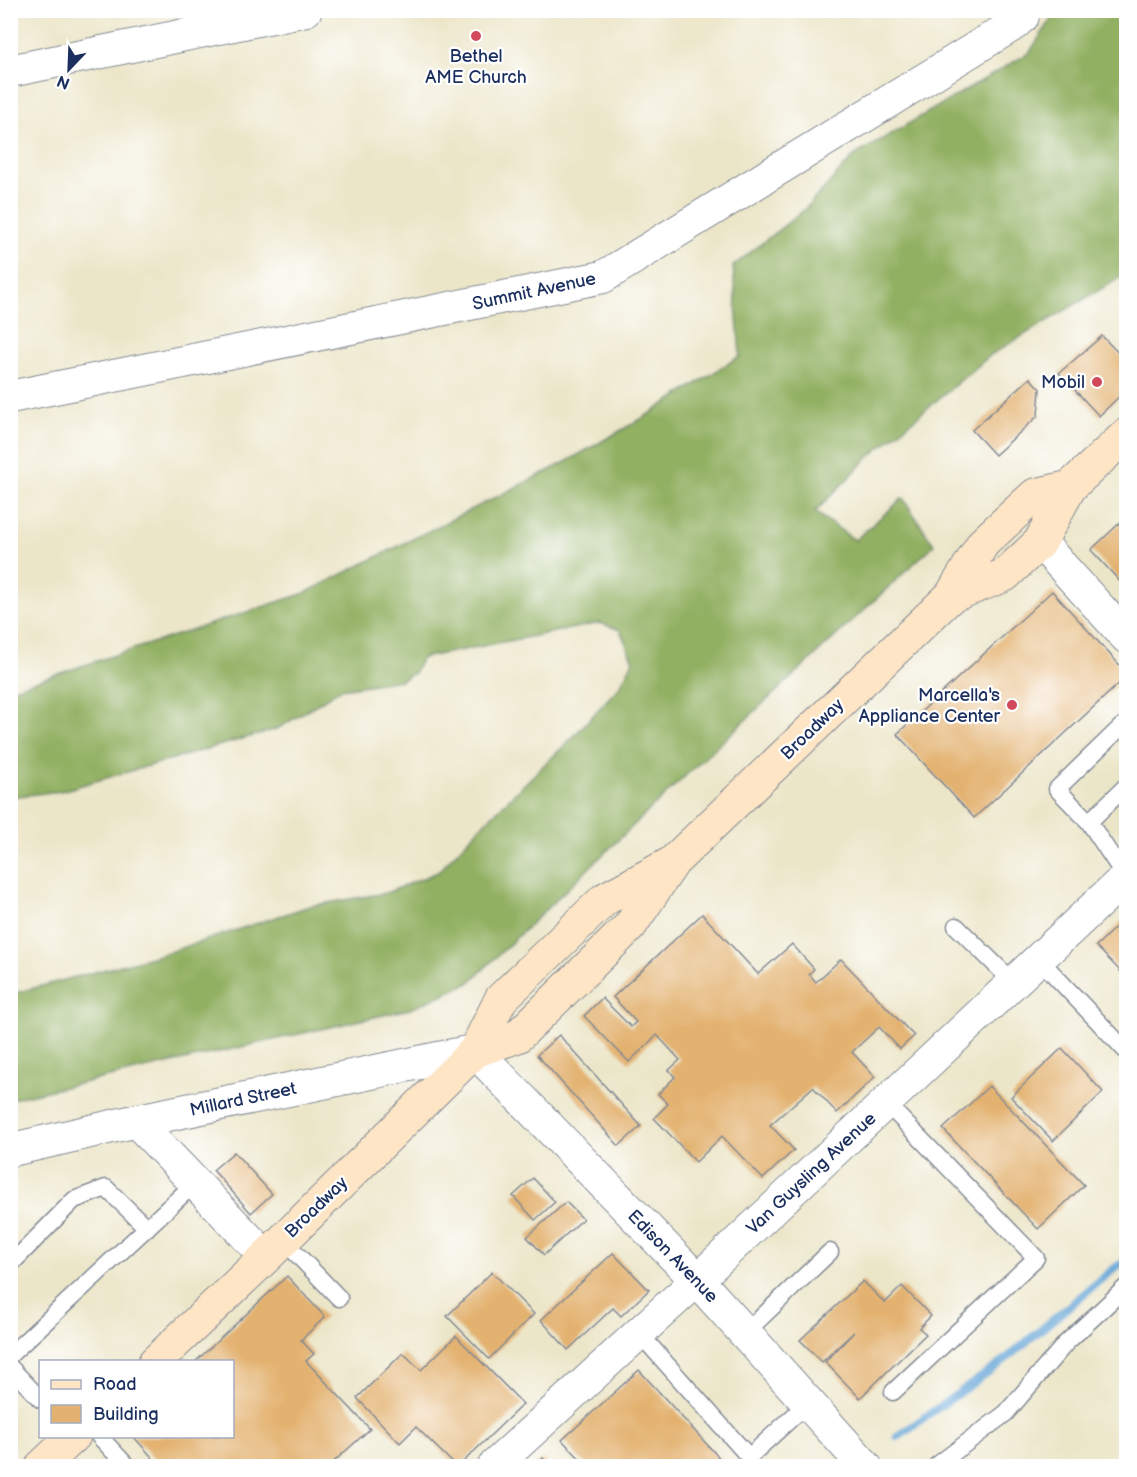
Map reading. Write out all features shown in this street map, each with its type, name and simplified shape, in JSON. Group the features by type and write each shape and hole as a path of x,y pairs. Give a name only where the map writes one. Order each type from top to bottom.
{"main road":[{"name":"Broadway","path":"951,596 1005,575 1040,542 1070,487 1126,435"},
{"name":"Broadway","path":"156,1360 275,1248 475,1051 501,999 605,899 674,861 951,596 983,543 1035,495 1070,487"},
{"path":"42,1467 73,1438"}],"street":[{"path":"10,71 306,10"},
{"name":"Summit Avenue","path":"10,397 603,278 1013,25 1023,16 1024,10"},
{"path":"1040,542 1126,636"},
{"name":"Van Guysling Avenue","path":"494,1467 1126,878"},
{"name":"Millard Street","path":"10,1150 136,1121 475,1051"},
{"name":"Edison Avenue","path":"475,1051 697,1280 865,1467"},
{"path":"136,1121 195,1183 275,1248"}],"lane":[{"path":"1125,726 1057,789 1089,822 1126,878"},
{"path":"1089,822 1126,786"},
{"path":"956,926 1014,983"},
{"path":"1039,959 1126,1051"},
{"path":"886,1103 1036,1258 893,1392"},
{"path":"10,1355 195,1183"},
{"path":"10,1265 74,1200 106,1188 147,1228"},
{"path":"275,1248 339,1298"},
{"path":"745,1333 830,1252"},
{"path":"936,1467 1006,1413 1066,1343 1126,1287"},
{"path":"639,1333 749,1456 808,1403"},
{"path":"10,1367 39,1398"},
{"path":"100,1438 127,1467"}],"green space":[{"path":"1057,11 1126,11 1126,274 992,354 868,458 815,512 855,540 903,498 934,545 684,777 469,983 410,1009 11,1099 11,994 163,954 310,906 386,893 438,872 479,828 571,739 620,686 633,661 620,630 600,623 422,658 414,673 401,680 341,689 277,729 61,791 11,797 11,689 305,593 564,463 646,416 740,356 733,266 804,210 855,155 1029,53"}],"building":[{"name":"Mobil","path":"1102,336 1126,361 1126,390 1099,416 1059,373"},
{"path":"1030,378 1040,389 1038,416 995,455 972,430"},
{"path":"1126,517 1126,588 1091,550"},
{"name":"Marcella's Appliance Center","path":"1052,591 1126,672 1126,677 974,818 897,734"},
{"path":"702,914 758,974 792,944 814,969 809,974 816,982 841,959 914,1036 900,1049 879,1027 852,1052 875,1077 837,1113 813,1087 770,1125 794,1150 763,1179 722,1136 696,1162 654,1118 668,1104 658,1094 675,1077 669,1070 680,1060 657,1035 629,1062 584,1016 602,998 631,1027 636,1022 613,997"},
{"path":"1126,917 1126,977 1096,946"},
{"path":"559,1035 641,1126 619,1146 537,1055"},
{"path":"1062,1048 1103,1092 1053,1141 1011,1097"},
{"path":"989,1086 1084,1185 1038,1229 943,1129"},
{"path":"234,1152 272,1194 251,1213 213,1170"},
{"path":"533,1178 555,1202 535,1220 513,1196"},
{"path":"566,1202 583,1219 544,1255 527,1237"},
{"path":"613,1253 649,1290 621,1316 613,1308 568,1350 541,1320"},
{"path":"492,1272 534,1314 489,1359 447,1316"},
{"path":"287,1276 325,1317 301,1340 314,1354 306,1361 370,1429 329,1466 160,1466 135,1438 234,1438 234,1360 197,1360"},
{"path":"863,1281 885,1303 902,1286 931,1316 919,1328 926,1334 860,1398 825,1362 854,1332 822,1362 800,1340"},
{"path":"456,1336 523,1404 459,1466 456,1466 416,1427 400,1443 357,1398 403,1353 421,1370"},
{"path":"639,1370 723,1462 718,1466 587,1466 562,1440"},
{"path":"543,1458 551,1466 534,1466"}],"waterway":[{"path":"897,1437 1001,1363 1126,1261"}],"place":[{"name":"Bethel AME Church","path":"476,36"},
{"name":"Mobil","path":"1097,382"},
{"name":"Marcella's Appliance Center","path":"1012,705"}]}
